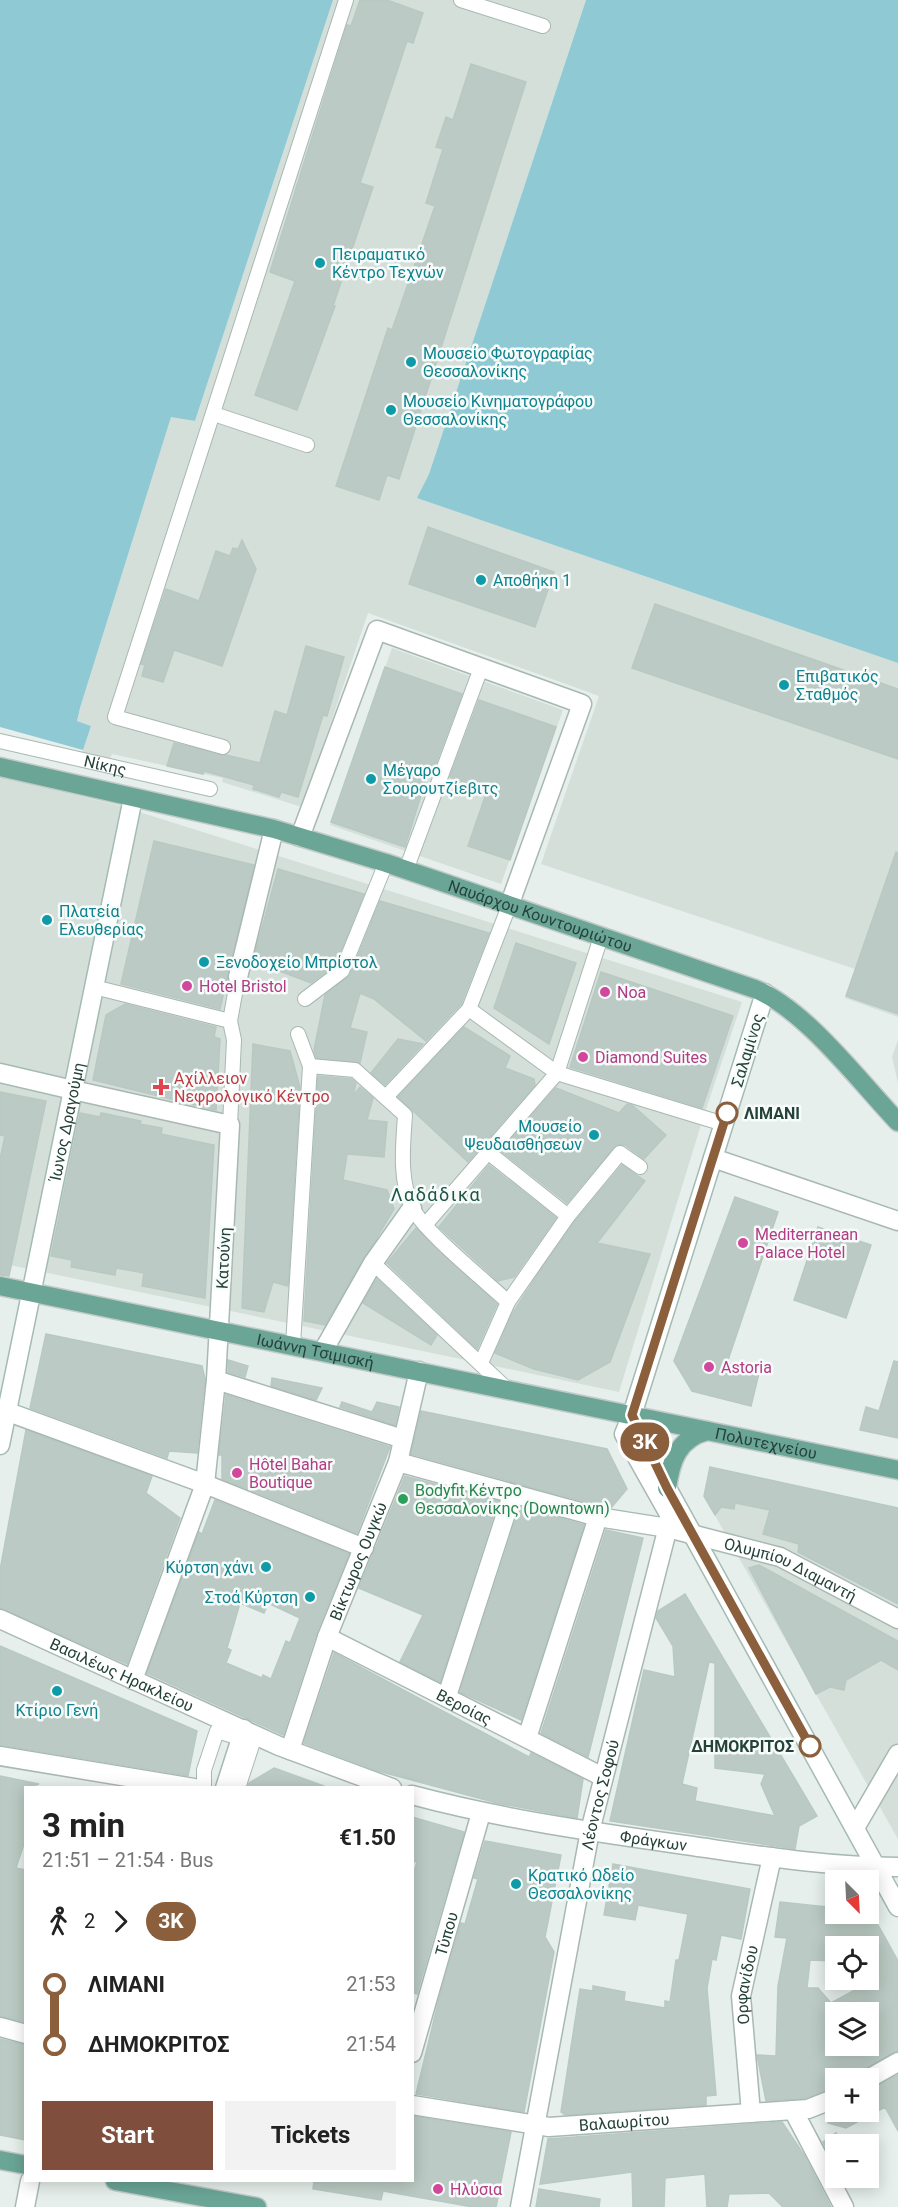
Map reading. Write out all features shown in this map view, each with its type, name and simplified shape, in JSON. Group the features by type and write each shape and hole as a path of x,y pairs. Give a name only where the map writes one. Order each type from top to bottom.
{"main road":[{"name":"Νίκης","path":"0,767 133,798"},
{"name":"Ναυάρχου Κουντουριώτου","path":"133,798 273,829 386,863 765,993 783,1004 804,1023 898,1122"},
{"name":"Ιωάννη Τσιμισκή","path":"0,1286 632,1415"},
{"name":"Πολυτεχνείου","path":"632,1415 898,1470"},
{"path":"667,1488 670,1466 677,1450 696,1435 707,1431"},
{"path":"0,2160 24,2165"},
{"path":"120,2182 257,2207"}],"street":[{"path":"224,747 115,717 346,0"},
{"path":"461,0 543,26"},
{"path":"214,414 307,445"},
{"path":"300,837 377,630 582,704 469,1009 386,1097"},
{"path":"406,870 481,668"},
{"name":"Νίκης","path":"0,741 210,789"},
{"name":"Ίωνος Δραγούμη","path":"0,1444 4,1410 32,1292 133,798"},
{"name":"Κατούνη","path":"133,1680 205,1485 219,1330 234,1040 230,1021 238,976 273,829"},
{"path":"305,999 342,971 386,863"},
{"path":"425,1225 557,1073 601,937"},
{"path":"94,987 230,1021"},
{"name":"Σαλαμίνος","path":"668,1521 624,1434 632,1415 765,993"},
{"path":"469,1009 557,1073 724,1124"},
{"path":"293,1345 310,1065 298,1034"},
{"path":"310,1065 355,1070 405,1115 402,1169 412,1208 425,1225 508,1302"},
{"path":"0,1073 230,1125"},
{"path":"489,1153 568,1216"},
{"path":"481,1363 508,1302 568,1216 620,1153 640,1167"},
{"path":"713,1158 898,1221"},
{"path":"323,1351 373,1263 412,1208"},
{"path":"373,1263 508,1391"},
{"name":"Βίκτωρος Ουγκώ","path":"290,1750 327,1637 398,1462 419,1371"},
{"path":"216,1380 403,1439"},
{"path":"4,1410 205,1485 364,1548"},
{"path":"632,1415 667,1488 898,1907"},
{"name":"Ολυμπίου Διαμαντή","path":"398,1462 598,1517 668,1521 693,1534 786,1559 898,1619"},
{"path":"447,1696 512,1495"},
{"path":"527,1738 598,1517"},
{"name":"Λέοντος Σοφού","path":"520,2207 590,1832 668,1521"},
{"name":"Βασιλέως Ηρακλείου","path":"0,1619 133,1680 242,1734"},
{"name":"Βεροίας","path":"327,1637 603,1777"},
{"path":"204,1786 204,1770 217,1731 242,1734 387,1786"},
{"path":"226,1786 242,1734"},
{"path":"239,1786 253,1742 242,1734"},
{"path":"855,1828 898,1754"},
{"path":"0,1756 182,1786"},
{"name":"Φράγκων","path":"414,1796 481,1813 590,1832 848,1867 898,1867"},
{"name":"Τύπου","path":"414,2039 419,2004 481,1813"},
{"name":"Ορφανίδου","path":"751,2113 741,1996 772,1857"},
{"path":"0,2027 24,2033"},
{"path":"879,2073 898,2062"},
{"name":"Βαλαωρίτου","path":"414,2105 535,2126 556,2127 793,2110 814,2108 825,2103"},
{"path":"793,2110 844,2207"},
{"path":"25,2207 30,2182"}],"shaded area":[{"path":"333,0 586,0 429,474 418,498 898,663 898,1017 845,998 855,969 541,864 599,696 368,613 302,807 222,782 223,778 203,774 210,749 175,739 167,766 112,754 108,764 81,756 91,726 77,721 80,708 171,416 195,421"},
{"path":"392,648 563,710 501,884 330,825"},
{"path":"0,777 117,805 742,1002 703,1118 619,1392 0,1263"},
{"path":"898,1040 898,1083 892,1057"},
{"path":"710,1467 898,1508 898,1839 704,1496"}],"water":[{"path":"0,0 333,0 195,421 171,417 80,708 77,721 91,726 83,750 0,727"},
{"path":"586,0 898,0 898,663 417,498 429,474"}],"building":[{"path":"360,0 387,0 423,13 413,43 407,41 360,183 373,187 333,306 335,306 297,410 255,395 295,281 270,272 347,25 351,26"},
{"path":"471,64 526,82 399,479 387,475 379,500 336,486 388,328 392,330 435,206 426,203 443,149 436,147 446,117 453,120"},
{"name":"Αποθήκη 1","path":"428,527 554,572 535,627 409,584"},
{"path":"242,540 256,569 222,666 174,650 163,682 142,676 145,665 141,664 166,589 199,601 216,551 230,556 233,548 238,549"},
{"name":"Επιβατικός Σταθμός","path":"655,604 898,689 898,759 632,668"},
{"path":"306,646 344,657 327,716 323,715 298,797 281,792 279,797 253,789 254,785 204,771 203,774 167,766 174,743 260,763 275,711 287,715"},
{"path":"385,667 462,694 433,771 429,769 405,847 331,822"},
{"path":"479,700 556,727 510,860 468,846 487,791 450,777"},
{"path":"154,841 254,865 220,1009 121,984"},
{"path":"896,852 898,853 898,1014 846,996"},
{"path":"278,869 364,894 335,965 311,983 253,961"},
{"path":"380,901 489,933 461,1004 426,1041 374,999 360,993 350,1028 367,1032 360,1063 316,1058 314,1050 325,995 350,975"},
{"path":"516,943 576,963 549,1044 494,1008"},
{"path":"601,972 733,1016 702,1108 570,1067"},
{"path":"125,1004 216,1027 214,1037 220,1039 216,1110 93,1080 106,1015"},
{"path":"464,1027 510,1056 505,1068 534,1079 535,1085 468,1162 398,1097"},
{"path":"398,1039 423,1044 385,1085 371,1073"},
{"path":"253,1044 290,1051 300,1087 288,1286 273,1282 264,1312 242,1308"},
{"path":"318,1076 351,1079 356,1083 353,1096 360,1087 373,1098 367,1120 387,1122 384,1157 347,1154 343,1180 387,1190 394,1209 325,1325 304,1321"},
{"path":"556,1088 619,1113 627,1104 632,1105 666,1135 644,1159 625,1145 616,1145 567,1203 501,1151"},
{"path":"0,1092 46,1101 9,1276 0,1275 0,1159 5,1136 0,1135"},
{"path":"80,1113 100,1117 101,1113 141,1121 140,1124 162,1128 161,1134 214,1145 205,1298 142,1286 144,1273 116,1268 115,1275 71,1267 72,1260 51,1256"},
{"path":"489,1165 556,1218 514,1277 498,1281 439,1227"},
{"path":"622,1165 645,1181 597,1243 650,1254 610,1362 578,1380 534,1369 495,1353 512,1314 540,1271 575,1221"},
{"path":"735,1197 778,1212 727,1363 759,1373 751,1406 692,1391 674,1361"},
{"path":"818,1227 871,1245 846,1318 794,1300"},
{"path":"416,1228 497,1304 477,1349 387,1263"},
{"path":"377,1279 437,1335 431,1345 363,1303"},
{"path":"46,1334 202,1366 205,1379 197,1453 169,1451 167,1458 30,1408"},
{"path":"228,1360 248,1366 245,1377 228,1372"},
{"path":"894,1361 898,1362 898,1438 860,1430 866,1407 879,1411"},
{"path":"272,1378 322,1388 316,1400 271,1386"},
{"path":"226,1395 390,1447 357,1533 222,1479 222,1455 219,1455"},
{"path":"342,1402 372,1412 377,1402 399,1407 395,1425 340,1407"},
{"path":"421,1411 607,1449 627,1489 611,1508 411,1454"},
{"path":"26,1430 152,1476 146,1493 180,1518 127,1664 0,1608 0,1570"},
{"path":"710,1467 898,1508 898,1604 798,1552 799,1544 763,1534 770,1510 735,1503 734,1509 721,1507 715,1515 704,1496"},
{"path":"405,1476 498,1501 440,1682 400,1662 423,1615 359,1588"},
{"path":"215,1500 349,1554 316,1634 283,1735 147,1673 199,1532 202,1534","holes":["240,1603 264,1613 268,1603 300,1618 290,1643 286,1641 271,1679 263,1675 262,1678 226,1663 231,1650 227,1648"]},
{"path":"520,1507 584,1525 521,1720 460,1692"},
{"path":"606,1530 643,1538 588,1757 541,1733"},
{"path":"759,1565 898,1641 898,1670 881,1660 846,1680 844,1690 830,1687 816,1694 749,1568"},
{"path":"685,1594 817,1816 799,1826 795,1849 610,1821 644,1670 675,1677 673,1646 656,1618 658,1611","holes":["709,1662 715,1663 715,1768 765,1774 761,1784 775,1816 695,1801 697,1788 682,1784"]},
{"path":"0,1646 197,1731 188,1776 0,1745"},
{"path":"334,1653 529,1757 531,1753 583,1779 577,1818 497,1803 378,1771 304,1743"},
{"path":"274,1768 324,1786 248,1786"},
{"path":"0,1776 39,1784 24,1786 24,1844 16,1868 24,1870 24,2022 0,2016"},
{"path":"414,1818 464,1832 417,1994 414,1993 414,1872 417,1862 414,1861"},
{"path":"485,1841 561,1855 545,1937 554,1952 524,2112 416,2094 439,1999 461,1923 465,1924 478,1879 474,1878"},
{"path":"613,1864 750,1889 741,1939 721,1935 716,1960 712,1959 707,1988 716,2095 706,2096 706,2105 565,2115 561,2112 580,1989 593,1991 593,1986 625,1992 624,2001 665,2008 665,2001 670,2002 676,1960 679,1960 688,1914 638,1905 635,1920 604,1915"},
{"path":"780,1902 825,1907 825,1924 878,1924 898,1961 898,2051 864,2068 825,2068 825,2091 806,2098 766,2101 757,2055 776,2056 778,1986 787,1938 775,1937","holes":["825,1936 879,1936 879,1990 855,1990 833,2002 879,2002 879,2056 825,2056 825,2002 830,2002 818,1988 807,1988 810,1960 825,1961"]},
{"path":"0,2039 24,2045 24,2140 0,2135"},
{"path":"898,2075 898,2131 885,2107 879,2110 879,2084"},
{"path":"414,2116 511,2132 496,2207 473,2207 383,2191 381,2200 313,2189 314,2182 414,2182"},
{"path":"782,2122 804,2155 831,2207 783,2207 769,2193 729,2194 727,2207 707,2207 705,2174 665,2178 664,2207 633,2207 632,2172 540,2184 548,2139"},
{"path":"828,2122 857,2122 846,2128"},
{"path":"539,2189 600,2199 599,2207 536,2207"}],"bus line":[{"name":"3Κ","path":"727,1113 632,1415 667,1488 810,1746"}],"place":[{"name":"Πειραματικό Κέντρο Τεχνών","path":"320,263"},
{"name":"Μουσείο Φωτογραφίας Θεσσαλονίκης","path":"411,362"},
{"name":"Μουσείο Κινηματογράφου Θεσσαλονίκης","path":"391,410"},
{"name":"Αποθήκη 1","path":"481,580"},
{"name":"Επιβατικός Σταθμός","path":"784,685"},
{"name":"Μέγαρο Σουρουτζίεβιτς","path":"371,779"},
{"name":"Πλατεία Ελευθερίας","path":"47,920"},
{"name":"Ξενοδοχείο Μπρίστολ","path":"204,962"},
{"name":"Hotel Bristol","path":"187,986"},
{"name":"Noa","path":"605,992"},
{"name":"Diamond Suites","path":"583,1057"},
{"name":"Αχίλλειον Νεφρολογικό Κέντρο","path":"161,1087"},
{"name":"ΛΙΜΑΝΙ","path":"727,1113"},
{"name":"Μουσείο Ψευδαισθήσεων","path":"594,1135"},
{"name":"Mediterranean Palace Hotel","path":"743,1243"},
{"name":"Astoria","path":"709,1367"},
{"name":"Hôtel Bahar Boutique","path":"237,1473"},
{"name":"Bodyfit Κέντρο Θεσσαλονίκης (Downtown)","path":"403,1499"},
{"name":"Κύρτση χάνι","path":"266,1567"},
{"name":"Στοά Κύρτση","path":"310,1597"},
{"name":"Κτίριο Γενή","path":"57,1691"},
{"name":"ΔΗΜΟΚΡΙΤΟΣ","path":"810,1746"},
{"name":"Κρατικό Ωδείο Θεσσαλονίκης","path":"516,1884"},
{"name":"Ηλύσια","path":"438,2189"}],"district":[{"name":"Λαδάδικα","path":"436,1195"}]}
